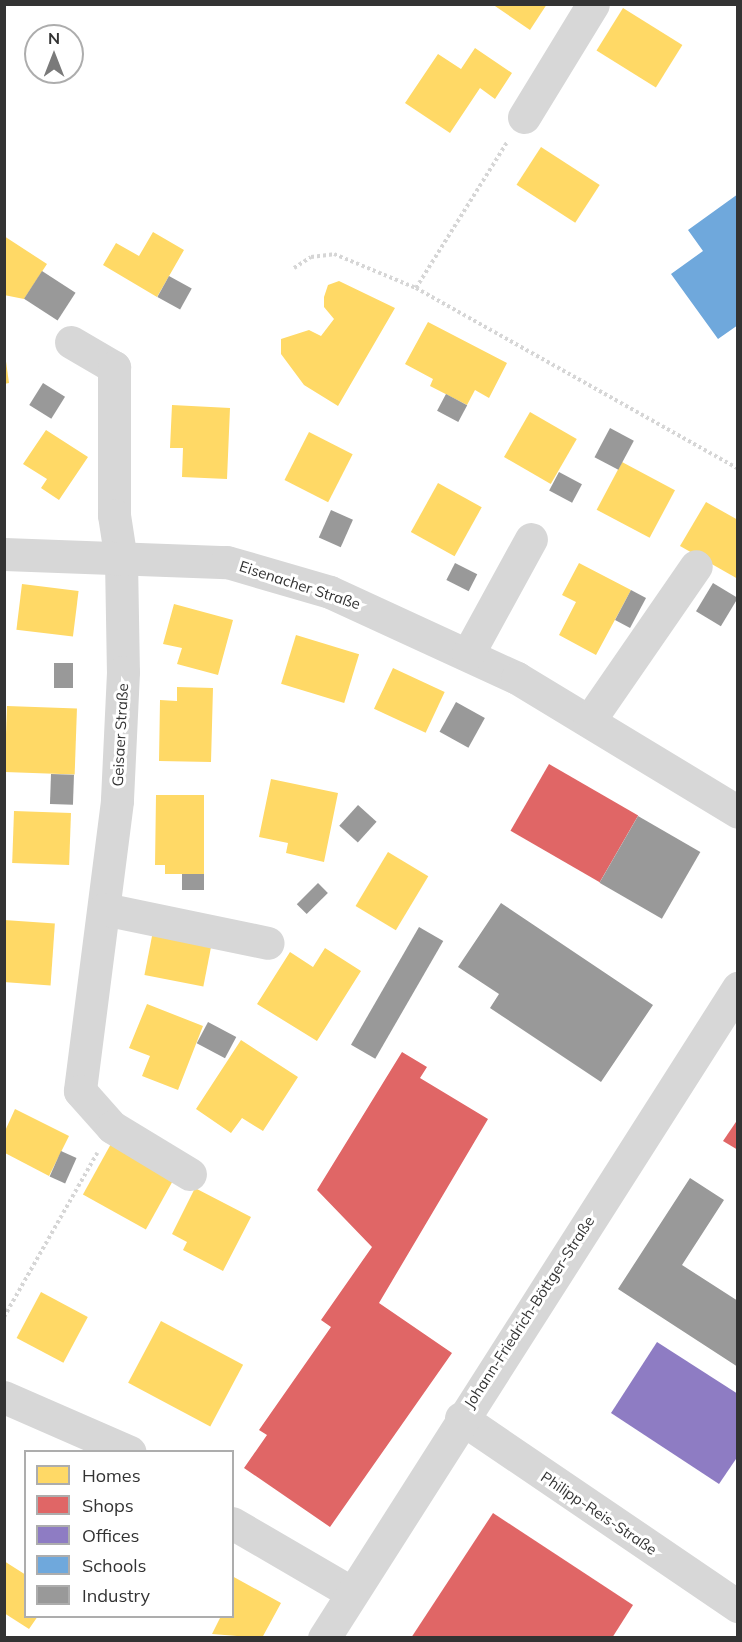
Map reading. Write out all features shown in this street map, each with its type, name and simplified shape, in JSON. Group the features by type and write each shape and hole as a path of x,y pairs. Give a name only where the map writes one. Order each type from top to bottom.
{"street":[{"path":"524,117 593,4"},
{"path":"71,342 114,367 114,515 121,560"},
{"path":"468,654 531,538"},
{"name":"Eisenacher Straße","path":"4,554 121,560 175,558 265,571 397,619 468,654 590,721 738,812"},
{"name":"Geisaer Straße","path":"121,560 117,801 80,1091 112,1126 190,1174"},
{"path":"590,721 696,566"},
{"path":"104,909 268,943"},
{"name":"Johann-Friedrich-Böttger-Straße","path":"324,1638 349,1591 738,988"},
{"path":"4,1397 125,1450"},
{"name":"Philipp-Reis-Straße","path":"461,1418 738,1606"},
{"path":"234,1524 349,1591"}],"path":[{"path":"416,288 524,117"},
{"path":"294,268 334,254 416,288 738,469"},
{"path":"4,1317 112,1126"}],"building: Homes":[{"path":"492,4 547,4 530,30"},
{"path":"623,8 682,45 656,87 597,50"},
{"path":"475,48 512,73 495,99 480,88 450,133 405,103 438,54 461,69"},
{"path":"541,147 600,185 575,223 516,185"},
{"path":"153,232 184,250 157,297 103,265 116,243 139,256"},
{"path":"4,236 47,264 24,299 4,295"},
{"path":"339,281 395,308 338,406 304,385 281,354 281,339 309,330 321,336 334,319 324,307 324,297 328,285"},
{"path":"428,322 507,363 489,398 475,390 467,405 430,386 433,379 405,364"},
{"path":"4,347 9,383 4,384"},
{"path":"172,405 230,408 227,479 182,477 183,448 170,448"},
{"path":"530,412 577,439 551,484 504,457"},
{"path":"46,430 88,457 59,500 41,488 47,479 23,464"},
{"path":"309,432 353,454 328,502 284,480"},
{"path":"622,462 675,490 650,538 597,510"},
{"path":"438,483 482,507 455,556 411,532"},
{"path":"706,502 738,520 738,579 680,546"},
{"path":"579,563 631,590 596,655 559,635 576,602 562,595"},
{"path":"22,584 79,591 73,637 16,630"},
{"path":"174,604 233,620 218,675 177,664 182,648 163,644"},
{"path":"296,635 359,654 344,703 281,684"},
{"path":"393,668 445,692 426,733 374,709"},
{"path":"177,687 213,688 211,762 159,761 160,700 177,701"},
{"path":"7,706 77,708 75,774 5,772"},
{"path":"271,779 338,793 324,862 286,853 288,843 259,837"},
{"path":"156,795 204,795 204,874 165,874 165,865 155,865"},
{"path":"14,811 71,813 69,865 12,863"},
{"path":"388,852 428,876 396,930 356,906"},
{"path":"4,920 55,924 51,985 4,982"},
{"path":"154,926 213,937 203,987 144,975"},
{"path":"325,948 361,971 317,1041 257,1004 290,952 313,967"},
{"path":"147,1004 203,1026 178,1090 142,1076 150,1056 129,1048"},
{"path":"241,1040 298,1077 263,1131 242,1118 231,1133 196,1109"},
{"path":"15,1109 69,1136 49,1176 5,1153 5,1131"},
{"path":"112,1142 175,1177 146,1229 83,1194"},
{"path":"195,1188 251,1217 223,1271 183,1250 187,1242 172,1234"},
{"path":"41,1292 88,1317 63,1363 17,1338"},
{"path":"161,1321 243,1365 210,1426 128,1383"},
{"path":"4,1561 24,1574 24,1618 37,1618 29,1629 4,1613"},
{"path":"234,1577 281,1603 262,1638 212,1634 220,1618 234,1618"}],"building: Shops":[{"path":"549,764 638,816 600,882 510,831"},
{"path":"402,1052 427,1067 420,1078 488,1119 379,1303 452,1353 330,1527 244,1468 267,1435 259,1430 331,1327 321,1320 372,1247 317,1190"},
{"path":"738,1119 738,1150 723,1141"},
{"path":"493,1513 633,1605 612,1638 411,1638"}],"building: Offices":[{"path":"657,1342 738,1394 738,1456 719,1484 611,1413"}],"building: Schools":[{"path":"738,194 738,325 718,339 671,274 703,251 688,230"}],"building: Industry":[{"path":"42,271 76,293 58,320 24,299"},
{"path":"169,276 192,289 180,310 157,297"},
{"path":"43,383 65,397 51,419 29,405"},
{"path":"446,394 467,405 458,422 437,411"},
{"path":"610,428 634,441 618,470 595,457"},
{"path":"559,472 582,484 572,503 549,491"},
{"path":"331,510 353,520 341,547 319,537"},
{"path":"455,563 477,574 469,591 446,580"},
{"path":"713,583 738,598 721,626 696,611"},
{"path":"631,590 646,598 630,628 615,620"},
{"path":"54,663 73,663 73,688 54,688"},
{"path":"456,702 485,718 468,748 440,732"},
{"path":"51,774 74,775 73,805 50,804"},
{"path":"358,805 377,822 358,843 339,826"},
{"path":"638,816 700,852 662,919 600,883"},
{"path":"182,874 204,874 204,890 182,890"},
{"path":"318,883 328,893 307,914 297,904"},
{"path":"501,903 653,1005 601,1082 490,1008 499,994 458,967"},
{"path":"419,927 443,941 375,1059 351,1045"},
{"path":"208,1022 236,1037 225,1058 197,1043"},
{"path":"61,1151 77,1158 65,1183 50,1177"},
{"path":"690,1178 724,1200 682,1265 738,1301 738,1367 618,1289"}]}
